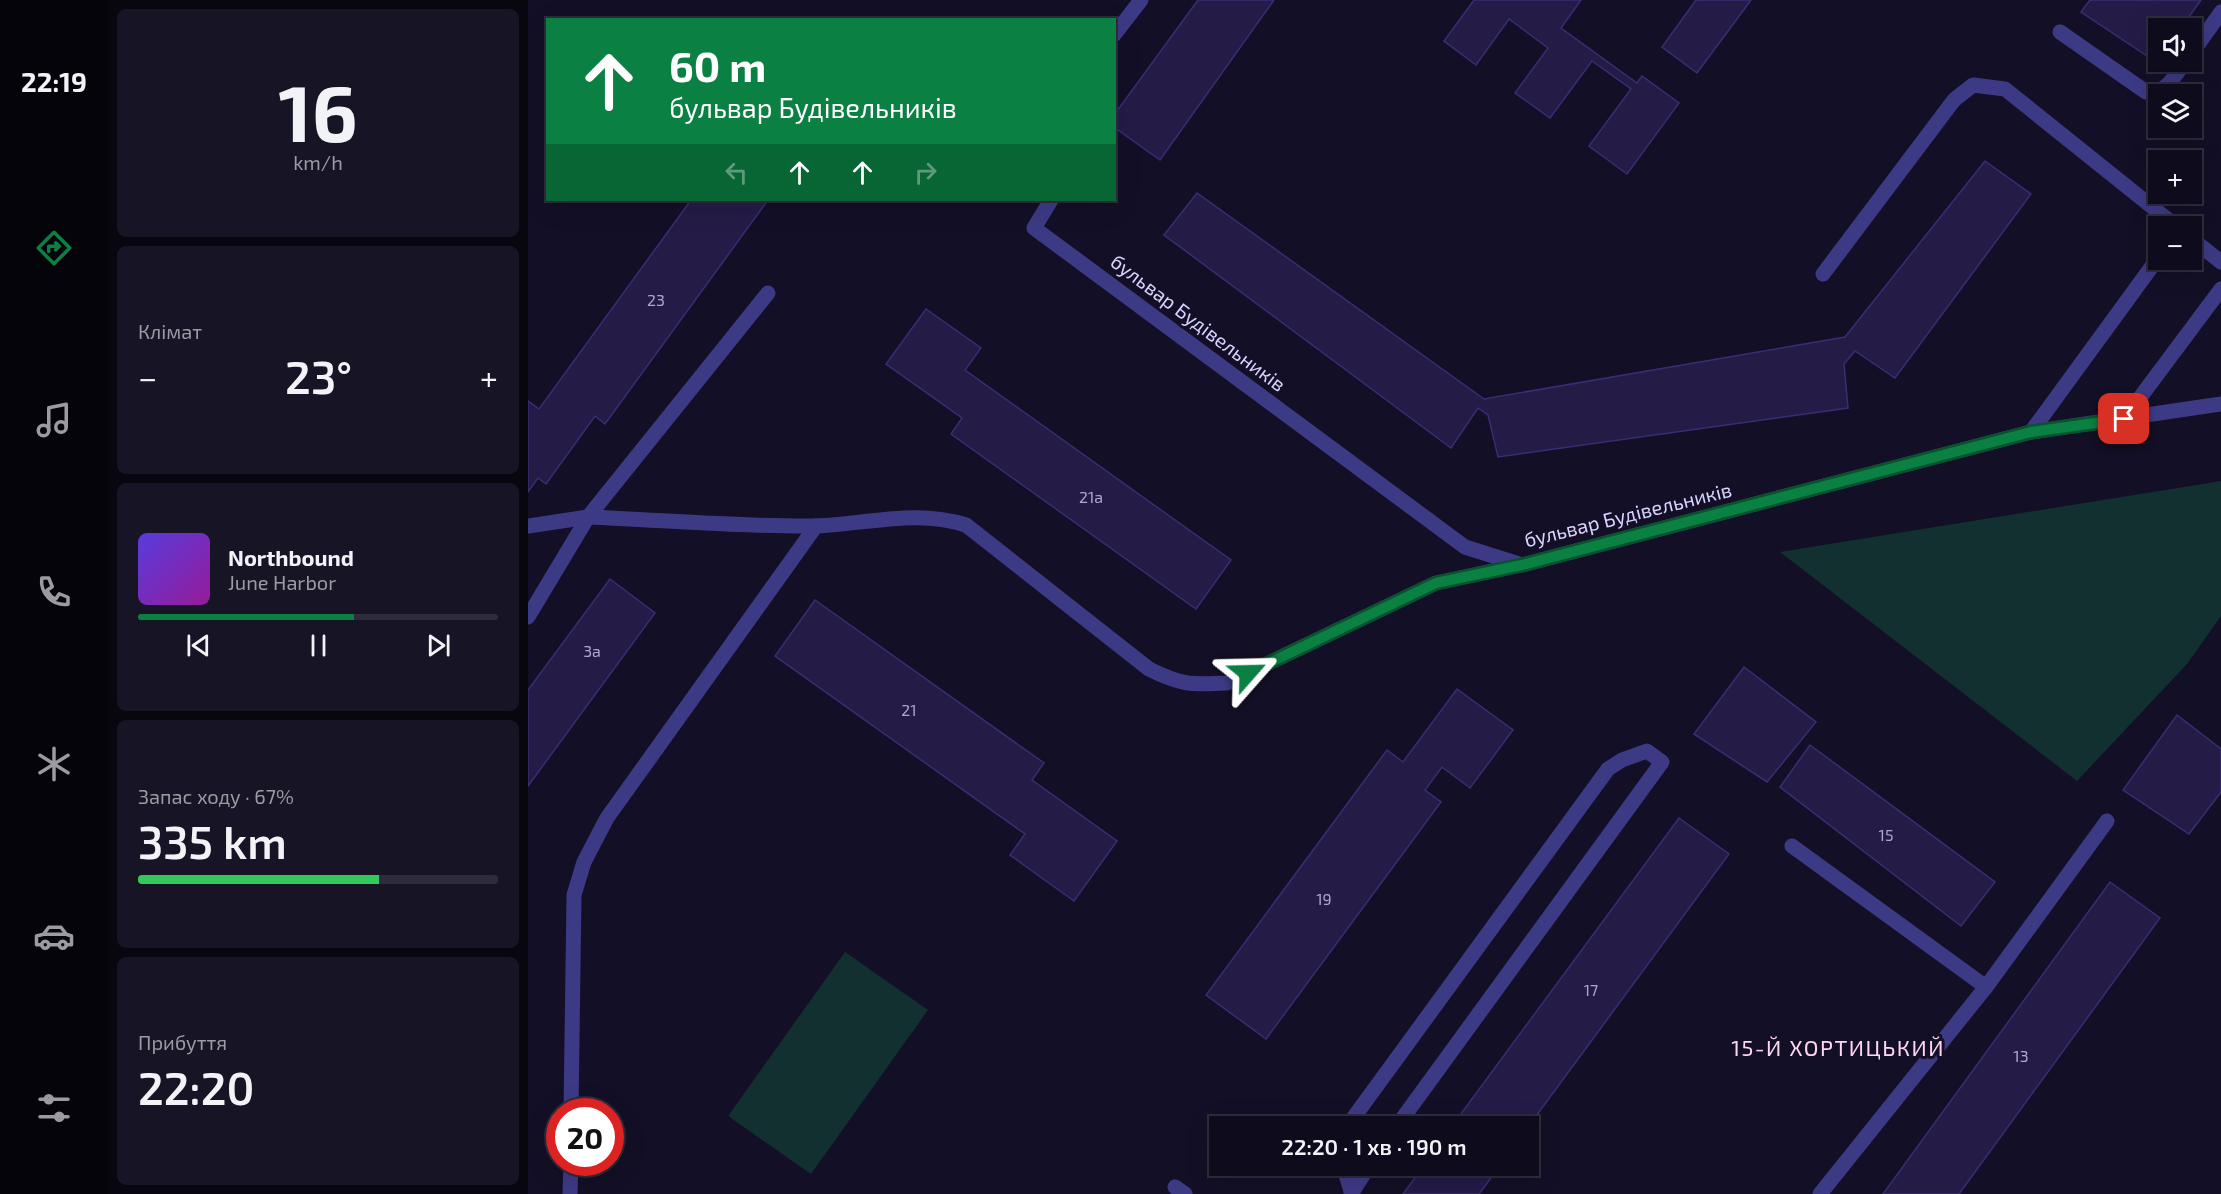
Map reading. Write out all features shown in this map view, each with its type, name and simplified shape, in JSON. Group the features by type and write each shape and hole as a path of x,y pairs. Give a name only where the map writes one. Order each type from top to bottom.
{"street":[{"path":"1116,32 1141,0"},
{"path":"2202,38 2221,12"},
{"path":"2060,32 2146,92 2158,92 2166,88 2178,72"},
{"path":"1823,274 1954,100 1972,85 2005,89 2164,216"},
{"name":"бульвар Будівельників","path":"1050,201 1034,228 1465,547 1522,565 2031,432 2221,404"},
{"path":"2202,246 2221,262"},
{"path":"2031,432 2149,270"},
{"path":"2124,419 2221,289"},
{"path":"528,617 588,517 768,293"},
{"path":"528,526 556,524 588,517 816,526 924,516 945,518 966,525 1149,669 1176,683 1195,685 1227,683 1436,583 1522,565"},
{"path":"571,1098 572,927 574,895 584,862 607,818 816,526"},
{"path":"1356,1116 1608,769 1622,760 1647,751 1662,762 1404,1116"},
{"path":"1820,1194 1986,987 2108,821"},
{"path":"1792,846 1986,987"},
{"path":"570,1194 571,1176"},
{"path":"1346,1176 1351,1192"},
{"path":"1351,1192 1362,1176"}],"green space":[{"path":"2221,481 2221,616 2187,664 2077,781 1780,552"},
{"path":"845,952 928,1010 811,1174 728,1116"}],"building":[{"path":"1198,0 1274,0 1160,160 1116,128 1116,112"},
{"path":"1474,0 1581,0 1561,28 1637,83 1642,76 1679,103 1627,174 1589,146 1631,89 1592,61 1550,118 1515,93 1548,48 1509,19 1476,65 1444,41"},
{"path":"1696,0 1751,0 1697,73 1662,47"},
{"path":"2090,0 2201,0 2188,18 2148,18 2148,57 2081,12"},
{"path":"1985,161 2031,194 1895,378 1855,351 1844,364 1848,408 1498,457 1488,415 1478,408 1451,448 1164,235 1197,193 1484,399 1845,337"},
{"path":"690,201 767,201 605,424 595,416 546,484 538,478 528,492 528,401 539,409"},
{"path":"926,309 981,348 965,370 1231,560 1196,609 951,434 962,418 886,364"},
{"path":"610,579 655,613 528,786 528,690"},
{"path":"815,600 1044,763 1032,780 1117,841 1074,901 1010,855 1025,834 775,656"},
{"path":"1744,667 1816,722 1767,782 1694,734"},
{"path":"1457,689 1513,730 1470,788 1442,767 1425,790 1441,802 1266,1039 1206,995 1387,750 1403,762"},
{"path":"2177,715 2221,749 2221,792 2189,834 2123,790"},
{"path":"1810,745 1995,882 1961,926 1780,787"},
{"path":"1679,818 1729,854 1536,1116 1459,1116"},
{"path":"2110,882 2160,918 1959,1194 1883,1194"},
{"path":"1416,1176 1492,1176 1479,1194 1403,1194"}],"district":[{"name":"15-Й ХОРТИЦЬКИЙ","path":"1838,1048"}],"route":[{"path":"1248,673 1436,583 1522,565 2031,432 2124,419"}]}
